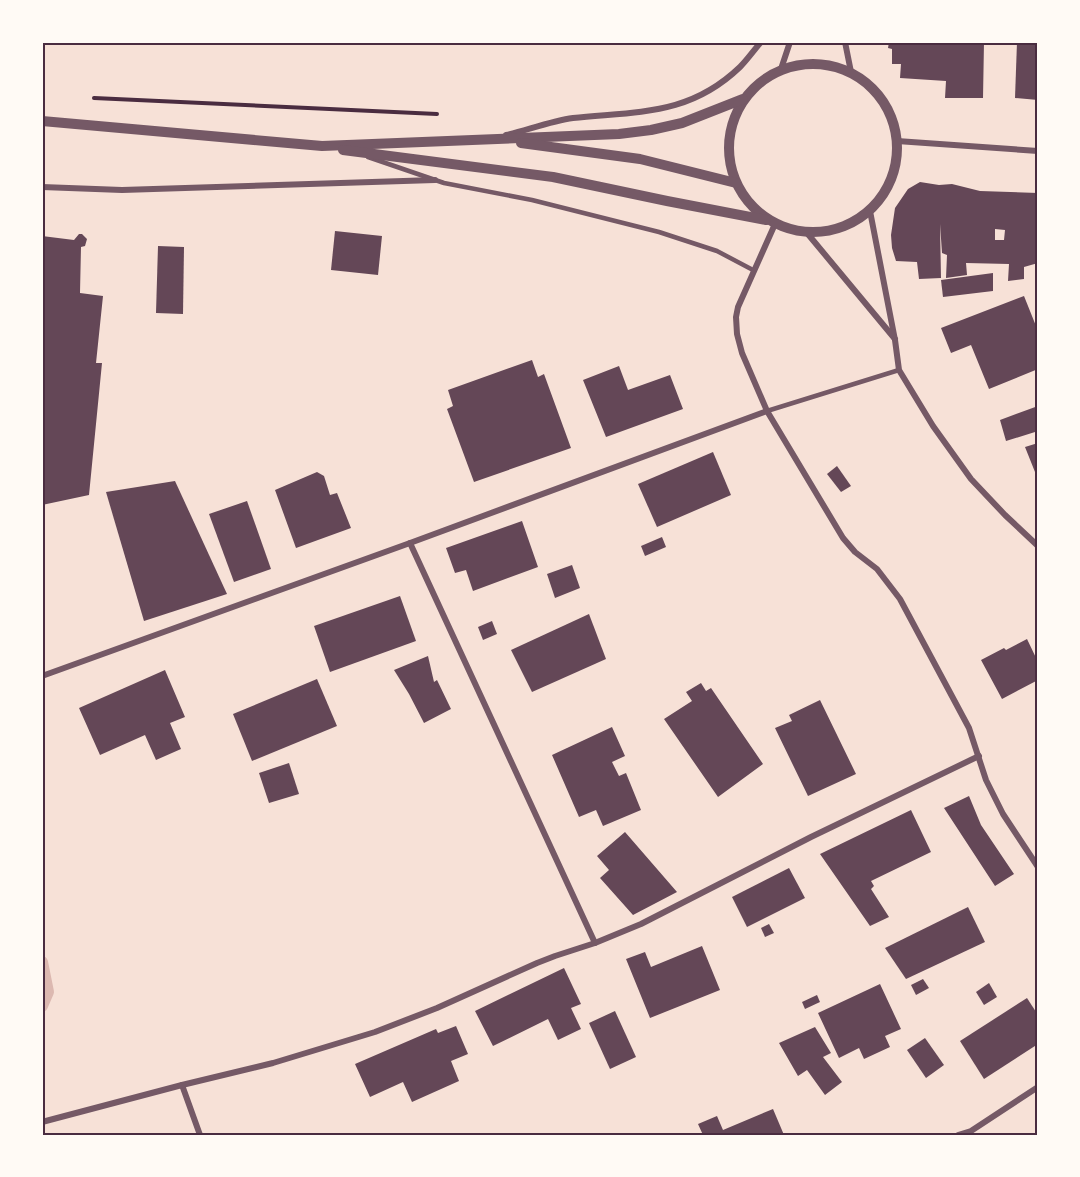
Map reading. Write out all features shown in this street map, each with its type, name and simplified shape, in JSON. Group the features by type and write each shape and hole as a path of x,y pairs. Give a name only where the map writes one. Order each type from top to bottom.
{"street":[{"path":"491,139 570,118 639,113 684,103 727,78 741,66 761,42"},
{"path":"781,69 790,42"},
{"path":"845,42 851,72"},
{"path":"42,121 322,146 351,152 553,177 772,222 791,230 807,233 825,232 841,228 870,211 886,190 896,166 897,141 893,120 883,100 869,84 851,72 831,65 805,63 781,69 760,81 743,99 732,120 728,144 730,168 744,198 756,211 772,222"},
{"path":"322,146 619,134 682,123 743,99"},
{"path":"491,139 640,159 736,183"},
{"path":"897,141 1038,151"},
{"path":"42,187 122,190 435,180"},
{"path":"870,211 899,370 933,426 971,479 1038,546"},
{"path":"772,222 738,307 737,334 742,353 767,411 843,538 855,552 877,569 900,599 969,728 986,780 1003,814 1038,867"},
{"path":"807,233 895,340"},
{"path":"42,676 767,411"},
{"path":"410,543 596,943"},
{"path":"42,1122 273,1063 375,1032 437,1008 546,959 596,943 641,924 811,837 979,756"},
{"path":"182,1085 200,1135"},
{"path":"958,1135 971,1131 1038,1088"}],"lane":[{"path":"351,152 444,183 532,200 659,232 717,251 753,270"},
{"path":"767,411 899,370"}],"path":[{"path":"89,97 439,114"}],"building":[{"path":"889,42 984,42 983,98 945,98 946,81 900,78 901,64 892,64 892,49 888,48"},
{"path":"1017,42 1038,42 1038,100 1015,98"},
{"path":"920,182 939,185 952,184 980,191 1038,193 1038,263 1024,267 1024,279 1008,281 1009,264 966,263 967,275 946,278 947,255 942,253 940,224 941,278 919,279 917,262 896,261 892,248 891,235 895,208 908,189","holes":["995,229 1005,230 1004,240 995,240"]},
{"path":"335,231 382,236 378,275 331,270"},
{"path":"79,234 87,239 85,246 81,247 80,293 103,296 96,363 102,363 89,495 42,505 42,236 74,240"},
{"path":"158,246 184,247 183,314 156,313"},
{"path":"993,273 993,291 943,297 941,280"},
{"path":"1024,296 1038,331 1038,369 989,389 971,345 951,353 941,328"},
{"path":"532,360 538,377 544,374 571,448 474,482 447,409 453,406 448,390"},
{"path":"619,366 628,390 670,375 683,409 606,437 583,380"},
{"path":"1038,406 1038,441 1035,432 1006,441 1000,420"},
{"path":"1038,443 1038,471 1035,472 1025,447"},
{"path":"713,452 731,495 657,527 638,484"},
{"path":"837,466 851,486 841,492 827,474"},
{"path":"317,472 324,476 330,495 337,493 351,528 296,548 275,490"},
{"path":"175,481 227,594 144,621 106,492"},
{"path":"247,501 271,569 234,582 209,514"},
{"path":"522,521 538,567 473,591 466,570 455,573 446,548"},
{"path":"662,537 666,547 645,556 641,546"},
{"path":"572,565 580,588 555,598 547,574"},
{"path":"400,596 416,641 330,672 314,626"},
{"path":"589,614 606,659 532,692 511,650"},
{"path":"492,621 497,634 483,640 478,627"},
{"path":"1027,639 1038,662 1038,680 1002,699 981,660"},
{"path":"428,656 434,682 437,680 451,709 424,723 394,670"},
{"path":"165,670 185,717 170,723 181,749 156,760 145,735 100,755 79,708"},
{"path":"317,679 337,726 252,761 233,714"},
{"path":"701,683 706,691 711,688 763,764 718,797 664,719 692,701 686,692"},
{"path":"820,700 856,774 808,796 775,728 792,721 789,715"},
{"path":"612,727 625,756 612,762 619,776 626,773 641,810 603,826 596,810 579,817 552,755"},
{"path":"289,763 299,794 269,803 259,773"},
{"path":"969,796 981,825 1014,874 995,886 944,808"},
{"path":"911,810 931,852 871,881 874,886 871,889 889,917 870,926 820,854"},
{"path":"625,832 677,892 633,915 600,878 609,870 597,856"},
{"path":"789,868 805,898 747,927 732,897"},
{"path":"968,907 985,942 906,979 885,948"},
{"path":"769,924 774,933 765,937 761,928"},
{"path":"702,946 720,990 650,1018 626,959 645,952 651,967"},
{"path":"564,968 581,1004 571,1008 581,1029 558,1040 548,1019 493,1046 475,1011"},
{"path":"923,979 929,988 916,995 911,985"},
{"path":"989,983 997,997 984,1005 976,992"},
{"path":"880,984 901,1029 885,1036 890,1047 864,1059 859,1048 839,1058 818,1013"},
{"path":"817,995 820,1002 805,1009 802,1002"},
{"path":"1027,998 1038,1015 1038,1044 984,1079 960,1041"},
{"path":"615,1011 636,1057 610,1069 589,1023"},
{"path":"456,1026 468,1054 451,1061 459,1081 412,1102 403,1082 370,1097 355,1064 436,1029 438,1033"},
{"path":"815,1027 831,1053 823,1057 842,1082 825,1095 807,1070 798,1076 779,1043"},
{"path":"925,1038 944,1065 926,1078 907,1050"},
{"path":"773,1109 784,1135 703,1135 698,1124 717,1116 723,1130"}],"waterway":[{"path":"42,962 48,992 42,1006"}]}
